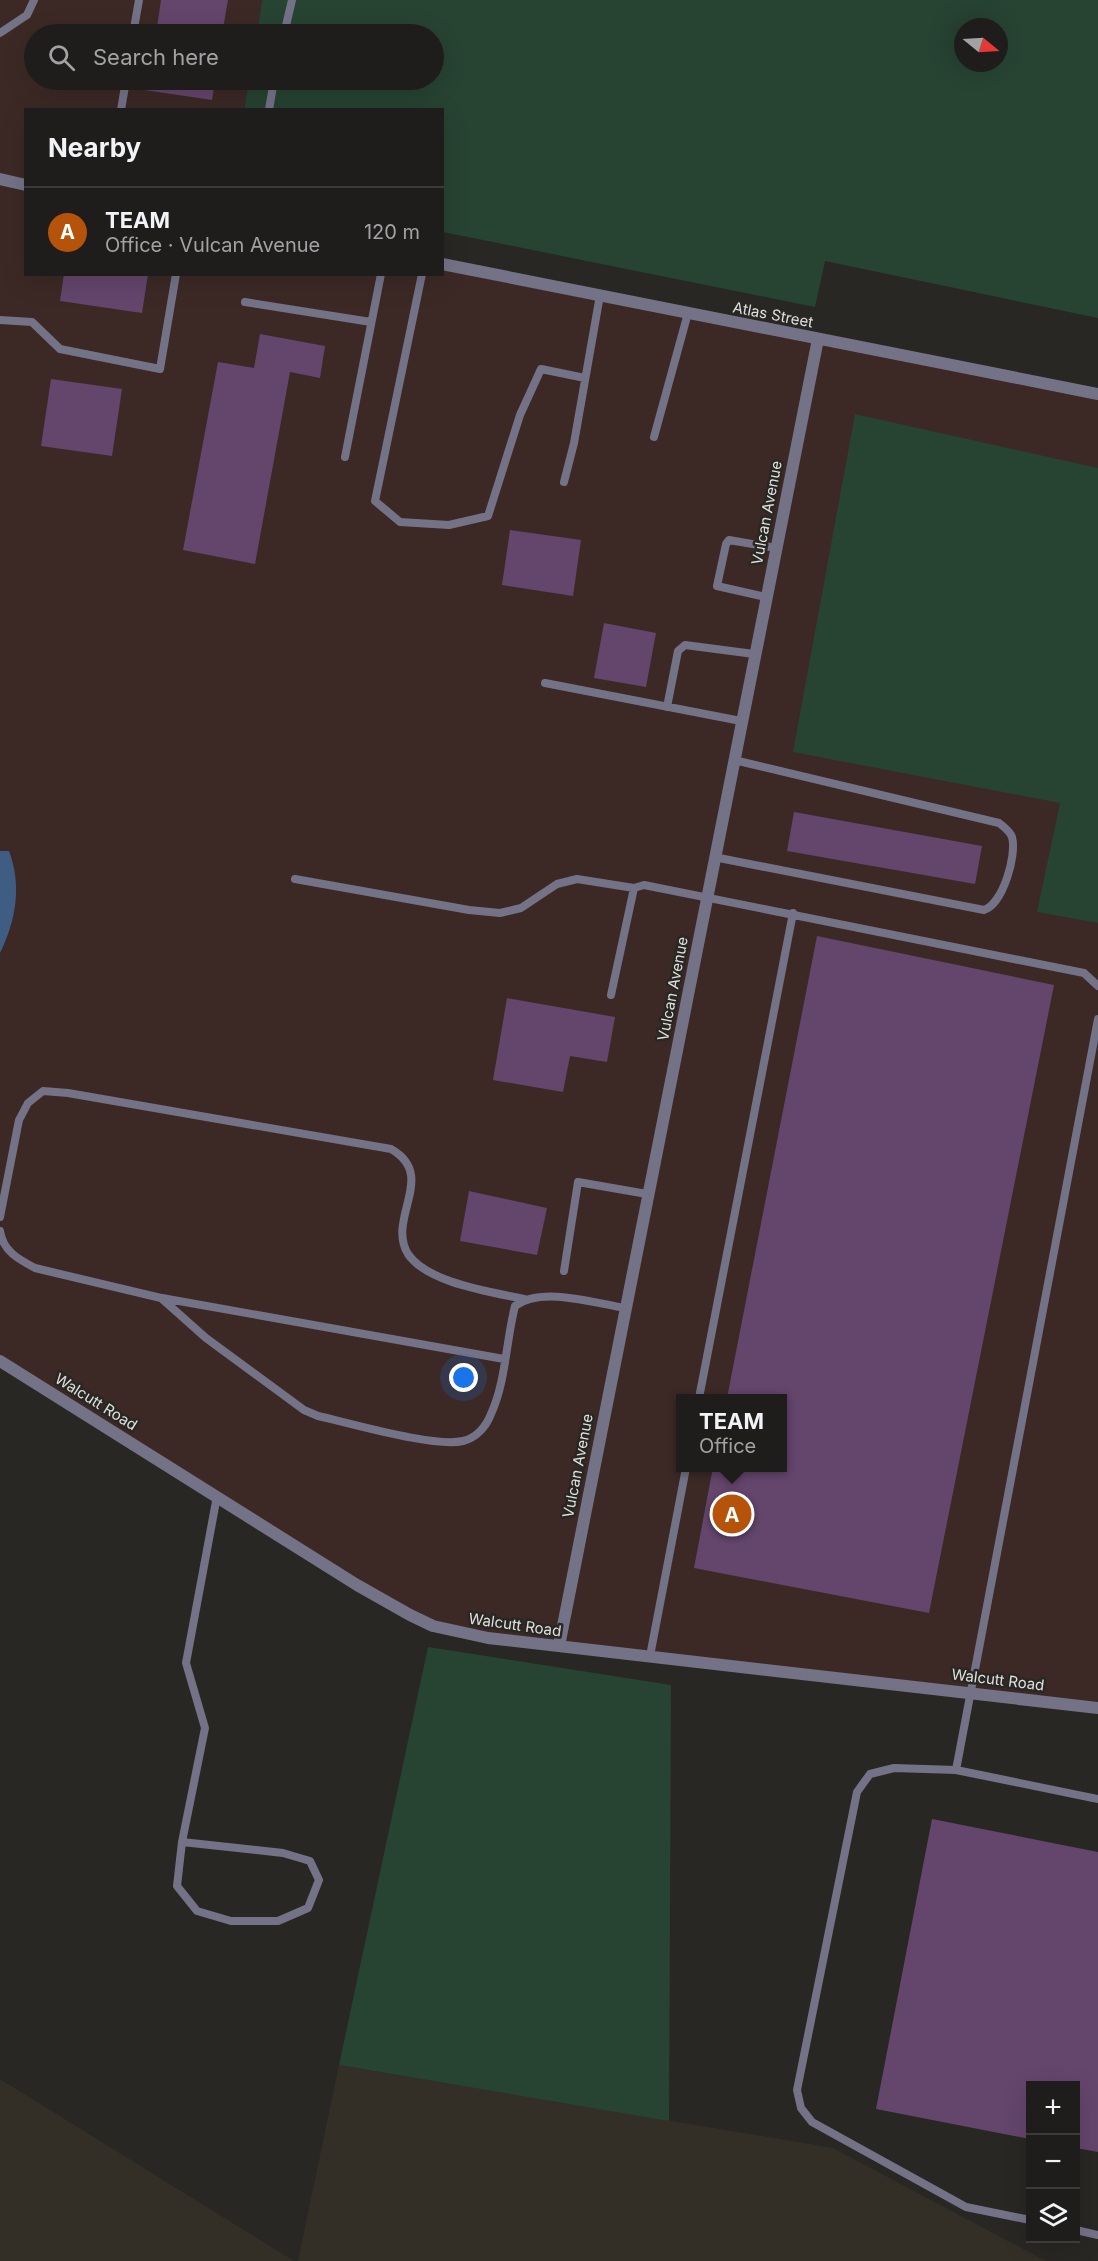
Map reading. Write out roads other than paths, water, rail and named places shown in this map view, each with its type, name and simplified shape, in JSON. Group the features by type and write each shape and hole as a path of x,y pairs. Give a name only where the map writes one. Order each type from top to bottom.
{"street":[{"path":"0,179 24,185"},
{"name":"Atlas Street","path":"444,264 1098,394"},
{"name":"Vulcan Avenue","path":"559,1646 818,339"},
{"name":"Walcutt Road","path":"0,1361 357,1585 425,1622 489,1638 1098,1707"}],"lane":[{"path":"0,33 27,15 34,0"},
{"path":"135,24 139,0"},
{"path":"286,24 292,0"},
{"path":"121,108 124,90"},
{"path":"269,108 272,90"},
{"path":"0,320 32,322 60,349 160,369 176,276"},
{"path":"345,457 381,276"},
{"path":"422,276 375,501 400,522 449,525 488,516 520,415 541,369 585,378"},
{"path":"564,482 600,295"},
{"path":"245,302 371,322"},
{"path":"654,437 688,313"},
{"path":"766,597 720,589 717,586 726,544 729,540 776,548"},
{"path":"667,707 678,651 685,645 754,654"},
{"path":"545,683 741,721"},
{"path":"714,857 984,910 991,908 1004,888 1012,837 1007,829 990,820 734,760"},
{"path":"295,879 469,910 500,913 521,908 557,884 577,879 634,888 644,885 1084,973 1098,986"},
{"path":"611,995 634,888"},
{"path":"700,1394 793,913"},
{"path":"956,1770 1098,1019"},
{"path":"0,1217 19,1120 28,1103 43,1091 68,1094 391,1149 405,1157 411,1169 411,1187 402,1235 409,1255 449,1282 524,1299"},
{"path":"564,1271 578,1182 647,1194"},
{"path":"0,1231 2,1243 16,1259 35,1268 161,1298 504,1359"},
{"path":"161,1298 206,1338 304,1410 318,1416 440,1443 462,1442 477,1436 491,1415 514,1306 524,1299 540,1295 625,1308"},
{"path":"650,1656 685,1472"},
{"path":"182,1842 283,1853 310,1861 319,1880 308,1908 278,1921 231,1921 197,1911 177,1886 182,1842 205,1728 186,1663 217,1496"},
{"path":"1026,2219 966,2207 812,2122 801,2108 797,2090 857,1792 870,1774 894,1768 956,1770 1098,1799"},
{"path":"1080,2231 1098,2235"}],"water":[{"path":"0,851 9,851 16,890 10,928 0,953"}],"place":[{"name":"TEAM","path":"732,1514"}]}
